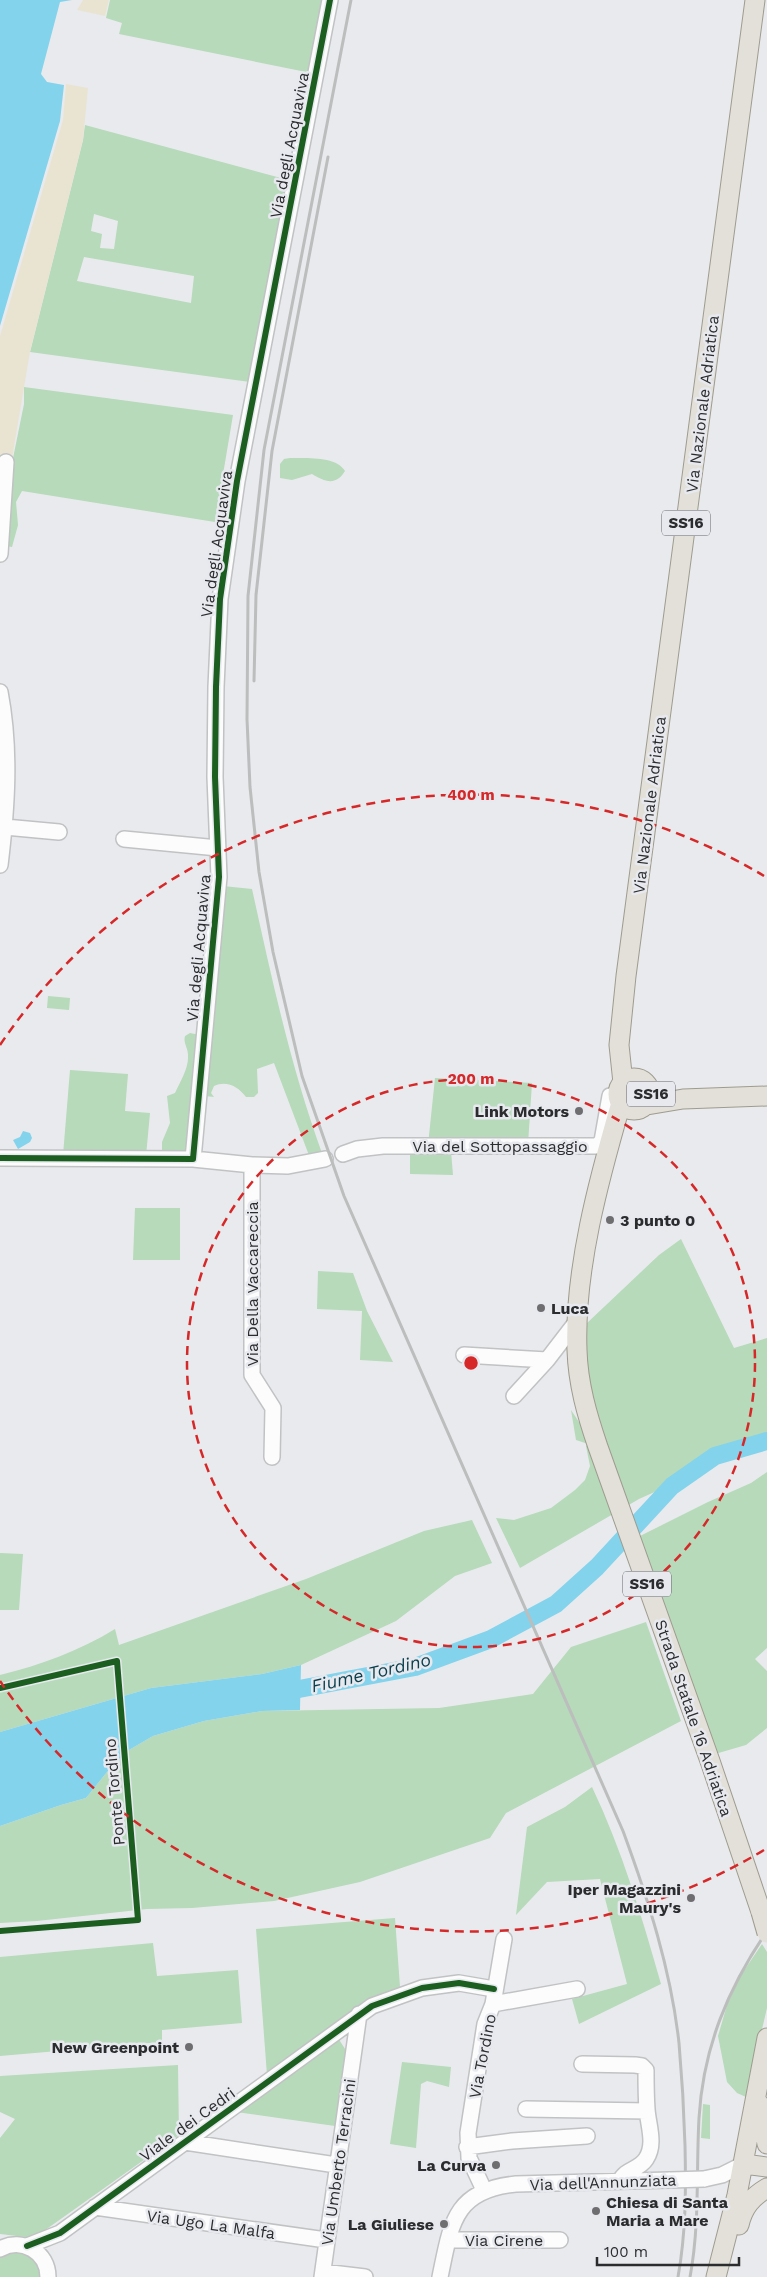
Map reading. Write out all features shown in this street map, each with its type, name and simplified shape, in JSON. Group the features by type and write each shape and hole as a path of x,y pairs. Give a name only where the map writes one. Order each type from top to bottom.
{"main road":[{"name":"Via Nazionale Adriatica","path":"630,1088 619,1045 626,976 755,0"},
{"path":"630,1088 661,1091 683,1099"},
{"name":"SS16","path":"630,1088 630,1110 645,1107"},
{"name":"SS16","path":"608,1144 627,1122 645,1107 650,1091 630,1088"},
{"name":"SS16","path":"577,1328 585,1254 608,1144 630,1088"},
{"path":"645,1107 683,1099 767,1096"},
{"name":"Strada Statale 16 Adriatica","path":"577,1328 577,1350 582,1395 598,1446 696,1721 767,1933"},
{"path":"716,2277 742,2172 767,2038"},
{"path":"756,2095 767,2144"},
{"path":"742,2172 767,2167"},
{"path":"742,2172 767,2181"},
{"path":"724,2248 736,2235 746,2205 767,2188"}],"street":[{"name":"Via degli Acquaviva","path":"193,1159 219,877 215,735 220,599 238,481 330,0"},
{"path":"0,554 6,462"},
{"path":"0,692 4,714 8,768 0,864"},
{"path":"4,827 59,832"},
{"path":"124,839 218,848"},
{"name":"Via del Sottopassaggio","path":"343,1154 383,1146 597,1146 602,1141 610,1096 630,1088"},
{"path":"0,1158 193,1159 252,1165 288,1166 325,1160"},
{"name":"Via Della Vaccareccia","path":"252,1165 252,1374 273,1408 272,1457"},
{"path":"514,1396 577,1328"},
{"path":"464,1355 547,1360"},
{"path":"492,2004 504,1939"},
{"path":"358,2014 372,2006 422,1988 459,1983 494,1989"},
{"name":"Via Tordino","path":"484,2190 469,2158 467,2147 485,2024 492,2004 577,1989"},
{"name":"Viale dei Cedri","path":"0,2249 16,2244 27,2246 60,2233 358,2014"},
{"name":"Via Umberto Terracini","path":"322,2274 358,2014"},
{"path":"337,2031 354,2047"},
{"path":"582,2064 642,2066 646,2070 647,2111 651,2131 649,2153 642,2164 622,2174 620,2181"},
{"path":"526,2109 647,2111"},
{"path":"467,2147 512,2141 587,2136"},
{"path":"186,2142 336,2165"},
{"name":"Via dell'Annunziata","path":"440,2277 451,2224 467,2202 484,2190 516,2184 704,2179 742,2172"},
{"name":"Via Ugo La Malfa","path":"95,2208 326,2240"},
{"name":"Viale dei Cedri","path":"43,2258 60,2233"},
{"name":"Via Cirene","path":"448,2240 560,2240"},
{"path":"27,2246 43,2258 48,2277"},
{"path":"322,2274 365,2277"}],"green space":[{"path":"110,0 326,0 311,73 119,34 122,23 106,18"},
{"path":"85,125 292,181 250,382 30,352 83,140","holes":["94,214 118,221 114,249 100,248 102,234 91,231","84,257 194,276 191,303 77,281"]},
{"path":"24,387 233,415 215,522 22,491 16,502 18,525 12,547 1,545 7,488 24,404"},
{"path":"284,459 328,460 341,466 345,471 342,476 334,481 326,481 312,474 292,480 280,478 280,464"},
{"path":"223,886 252,889 292,1057 323,1156 310,1158 274,1063 257,1069 258,1093 254,1097 246,1097 236,1087 227,1084 214,1086 211,1093 214,1097 205,1096"},
{"path":"48,996 70,998 69,1010 47,1008"},
{"path":"190,1033 200,1035 190,1155 162,1155 162,1142 170,1123 167,1096 175,1093 186,1070 188,1055 185,1036"},
{"path":"70,1070 128,1074 125,1111 150,1113 146,1156 63,1155"},
{"path":"435,1078 532,1083 528,1144 428,1145"},
{"path":"635,1082 644,1085 647,1094 644,1103 635,1106 626,1103 623,1094 626,1085"},
{"path":"410,1151 451,1151 453,1175 410,1174"},
{"path":"135,1208 180,1208 180,1260 133,1260"},
{"path":"681,1239 734,1348 767,1338 767,1436 730,1458 639,1499 520,1568 496,1518 514,1520 551,1508 585,1480 590,1466 586,1446 588,1444 576,1440 571,1410 583,1428 597,1419 584,1355 586,1324 659,1255"},
{"path":"318,1271 353,1273 367,1311 393,1362 360,1360 362,1311 317,1309"},
{"path":"767,1472 767,1648 755,1659 767,1671 767,1728 746,1745 715,1754 638,1537 751,1483"},
{"path":"472,1520 492,1563 455,1576 396,1621 301,1665 262,1674 151,1688 0,1732 0,1691 119,1663 119,1657 0,1684 0,1675 30,1667 59,1656 88,1644 115,1629 119,1645 306,1579 424,1531"},
{"path":"0,1553 23,1554 19,1610 0,1610"},
{"path":"646,1622 681,1721 506,1813 490,1838 360,1882 274,1901 192,1908 147,1909 37,1921 0,1923 0,1826 86,1798 107,1772 129,1750 153,1736 204,1721 262,1711 439,1708 533,1694 571,1647"},
{"path":"592,1787 622,1859 661,1984 579,2024 572,1999 627,1984 600,1879 547,1882 516,1915 527,1827 565,1807"},
{"path":"395,1918 400,1987 367,1999 267,2075 256,1929"},
{"path":"153,1943 157,1976 238,1970 242,2023 162,2030 162,2042 0,2056 0,1957"},
{"path":"762,1944 767,1952 767,2008 746,2097 737,2093 727,2082 718,2036 727,2005 741,1975"},
{"path":"338,2038 347,2052 335,2126 236,2112"},
{"path":"402,2062 451,2067 449,2087 427,2081 421,2084 416,2148 390,2144"},
{"path":"178,2065 179,2135 34,2238 0,2234 0,2138 15,2119 0,2112 0,2076"},
{"path":"703,2104 710,2105 710,2139 701,2138"},
{"path":"11,2251 32,2257 38,2265 41,2277 0,2277 0,2256"}],"sand":[{"path":"83,0 109,0 105,16 77,10"},
{"path":"66,84 88,88 83,140 30,352 7,488 0,509 0,336 63,120"}],"water":[{"path":"0,0 72,0 60,2 41,74 47,82 64,85 60,121 0,326"},
{"path":"23,1131 30,1133 32,1138 30,1142 18,1149 13,1140 20,1137"},
{"path":"301,1665 300,1710 262,1711 204,1721 153,1736 129,1750 107,1772 86,1798 0,1826 0,1732 151,1688 262,1674"}],"pier":[{"path":"122,1694 127,1755 122,1761 117,1696"}],"waterway":[{"name":"Fiume Tordino","path":"278,1693 415,1667 491,1639 556,1604 597,1567 672,1486 715,1456 767,1441"}],"railway":[{"path":"351,0 264,450 248,596 247,719 250,787 259,872 273,952 302,1076 344,1196 623,1831 650,1909 670,1989 681,2068 685,2132 685,2194 683,2244 678,2277"},
{"path":"254,681 256,595 272,451 328,157"},
{"path":"690,2277 695,2237 699,2118 701,2092 706,2067 712,2043 729,1997 740,1974 767,1931"}],"cycle path":[{"path":"0,1158 193,1159 219,877 215,777 216,687 220,599 237,481 330,0"},
{"name":"Ponte Tordino","path":"0,1688 117,1661 138,1920 0,1931"},
{"path":"27,2246 60,2233 372,2006 422,1988 459,1983 494,1989"}],"place":[{"name":"Link Motors","path":"579,1111"},
{"name":"3 punto 0","path":"610,1220"},
{"name":"Luca","path":"541,1308"},
{"name":"Iper Magazzini Maury's","path":"691,1898"},
{"name":"New Greenpoint","path":"189,2047"},
{"name":"La Curva","path":"496,2165"},
{"name":"Chiesa di Santa Maria a Mare","path":"596,2211"},
{"name":"La Giuliese","path":"444,2224"}]}
